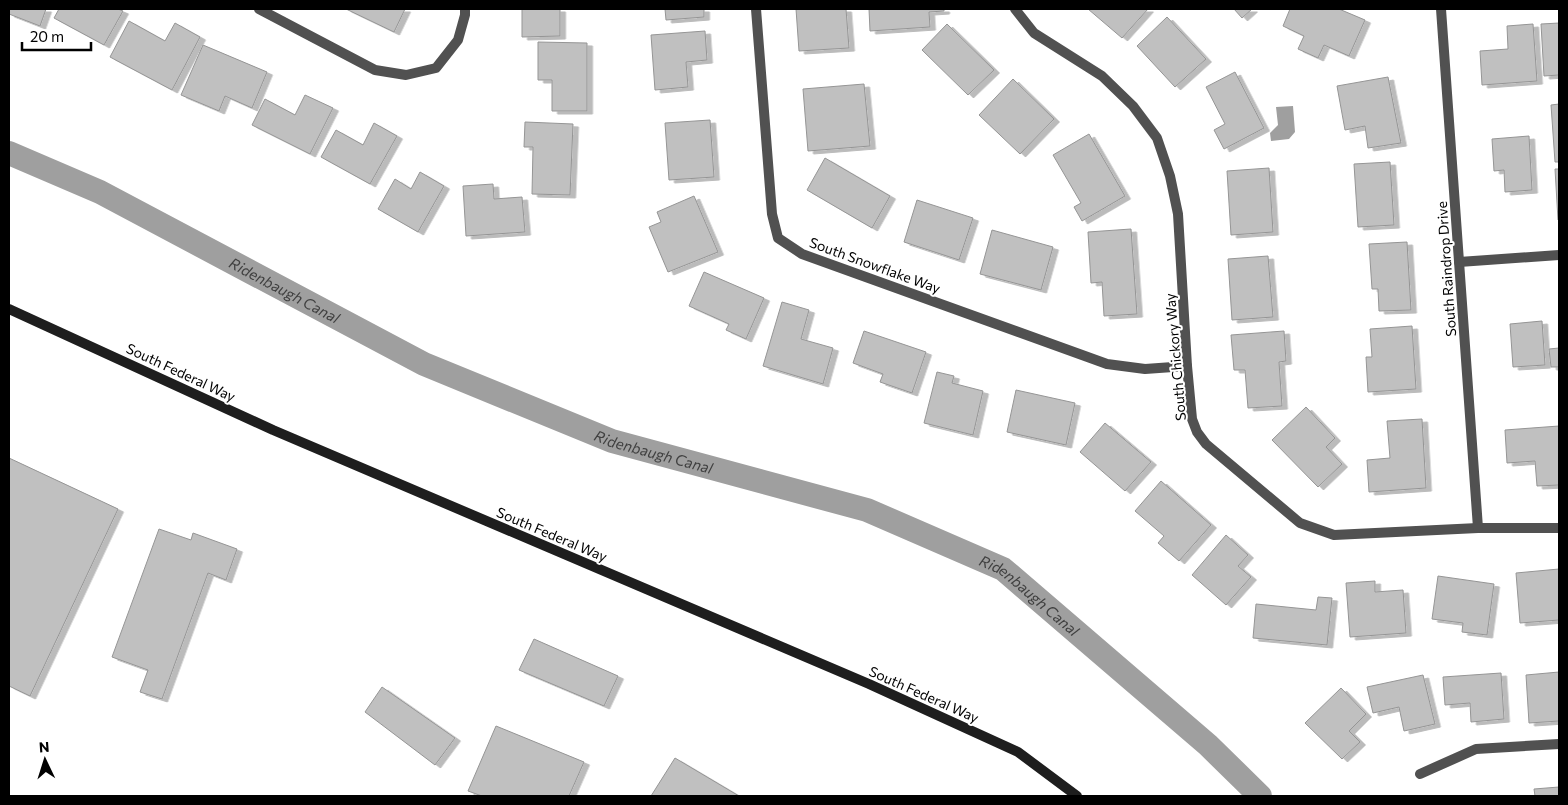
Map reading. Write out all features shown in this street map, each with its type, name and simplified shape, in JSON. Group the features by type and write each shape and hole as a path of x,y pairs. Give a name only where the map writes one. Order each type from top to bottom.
{"main road":[{"name":"South Federal Way","path":"9,308 273,430 869,684 1018,752 1077,796"}],"street":[{"path":"259,9 375,70 406,75 436,68 458,40 465,16 465,9"},
{"name":"South Snowflake Way","path":"756,9 772,214 778,238 802,254 1107,364 1145,369 1187,366"},
{"name":"South Chickory Way","path":"1015,9 1034,33 1102,76 1133,106 1157,138 1170,176 1178,214 1192,419 1197,432 1206,444 1300,523 1334,535 1478,528 1559,528"},
{"name":"South Raindrop Drive","path":"1441,9 1478,528"},
{"path":"1459,262 1559,255"},
{"path":"1420,774 1476,749 1559,744"}],"shaded area":[{"path":"1293,106 1295,132 1289,139 1271,141 1270,133 1278,125 1276,107"}],"building":[{"path":"9,9 46,9 40,26 9,14"},
{"path":"59,9 118,9 123,11 104,45 54,18"},
{"path":"346,9 405,9 394,32"},
{"path":"522,9 560,9 560,36 522,37"},
{"path":"665,9 704,9 704,17 666,20"},
{"path":"796,9 846,9 849,48 799,51"},
{"path":"869,9 944,9 944,11 929,12 930,27 870,31"},
{"path":"1088,9 1148,9 1122,38"},
{"path":"1234,9 1252,9 1242,18"},
{"path":"1290,9 1339,9 1365,20 1349,56 1324,45 1318,58 1298,49 1304,36 1283,26"},
{"path":"1167,17 1206,59 1175,87 1137,46"},
{"path":"129,21 165,41 175,23 200,37 172,90 110,57"},
{"path":"1559,23 1559,75 1544,76 1541,24"},
{"path":"947,24 994,70 968,95 922,50"},
{"path":"1533,24 1537,81 1482,85 1480,51 1508,49 1507,26"},
{"path":"705,31 707,60 686,62 688,87 655,90 651,35"},
{"path":"538,42 587,43 587,111 552,111 552,80 538,80"},
{"path":"203,45 267,72 252,108 225,96 219,111 181,95"},
{"path":"1235,72 1264,128 1224,149 1214,130 1225,124 1206,87"},
{"path":"1388,77 1401,143 1368,148 1365,126 1345,130 1337,86"},
{"path":"1013,79 1054,119 1020,154 979,115"},
{"path":"864,84 870,146 808,151 803,89"},
{"path":"305,95 333,108 310,154 252,125 265,99 295,115"},
{"path":"1559,104 1559,162 1555,162 1551,105"},
{"path":"710,120 714,177 669,180 665,123"},
{"path":"525,122 573,124 570,195 532,194 533,147 524,147"},
{"path":"374,123 397,136 370,184 321,157 336,130 363,145"},
{"path":"1089,134 1125,196 1082,221 1074,207 1081,203 1053,155"},
{"path":"1529,136 1532,190 1505,192 1504,170 1494,171 1492,139"},
{"path":"825,158 890,196 872,228 807,190"},
{"path":"1390,162 1394,225 1358,227 1354,164"},
{"path":"1269,168 1273,232 1231,235 1227,171"},
{"path":"1555,169 1559,169 1559,220 1558,220"},
{"path":"420,172 444,186 418,232 378,209 395,179 411,189"},
{"path":"493,184 494,199 522,197 525,232 466,236 463,186"},
{"path":"694,196 718,252 668,272 649,227 661,222 657,212"},
{"path":"917,200 973,218 959,260 904,242"},
{"path":"1131,229 1137,314 1104,316 1102,282 1091,283 1088,232"},
{"path":"992,230 1053,247 1041,290 980,274"},
{"path":"1407,242 1411,310 1379,311 1378,289 1372,289 1369,244"},
{"path":"1268,256 1273,317 1232,320 1228,259"},
{"path":"704,272 764,298 746,339 726,330 729,324 689,306"},
{"path":"782,302 809,310 801,339 833,348 823,384 763,366"},
{"path":"1542,321 1545,365 1513,367 1510,324"},
{"path":"1412,326 1416,389 1368,392 1366,357 1372,357 1370,329"},
{"path":"864,331 926,352 912,393 880,382 883,374 853,363"},
{"path":"1284,331 1286,361 1279,362 1282,406 1248,408 1245,370 1234,370 1231,335"},
{"path":"1559,348 1559,367 1551,367 1549,349"},
{"path":"937,372 954,376 952,383 983,391 973,435 924,423"},
{"path":"1016,390 1075,403 1066,445 1007,432"},
{"path":"1306,407 1335,438 1326,447 1342,464 1318,487 1272,440"},
{"path":"1422,419 1426,488 1369,492 1367,460 1390,458 1387,421"},
{"path":"1105,423 1151,462 1125,491 1080,452"},
{"path":"1559,426 1559,485 1537,486 1535,461 1507,463 1505,430"},
{"path":"9,458 118,509 30,696 9,686"},
{"path":"1161,481 1211,525 1179,561 1158,543 1164,536 1135,511"},
{"path":"159,529 191,540 193,533 237,549 226,580 208,573 162,699 140,692 148,670 112,657"},
{"path":"1226,535 1248,555 1238,566 1251,577 1226,605 1192,575"},
{"path":"1559,569 1559,620 1520,623 1516,573"},
{"path":"1438,576 1494,584 1487,635 1462,632 1463,623 1432,619"},
{"path":"1375,581 1375,592 1403,590 1406,633 1350,637 1346,583"},
{"path":"1318,597 1332,598 1327,645 1253,638 1256,604 1316,610"},
{"path":"534,639 618,676 604,706 519,670"},
{"path":"1559,672 1559,721 1529,723 1526,675"},
{"path":"1501,673 1504,719 1471,722 1470,703 1445,705 1443,677"},
{"path":"1423,675 1435,724 1404,731 1399,707 1373,713 1367,687"},
{"path":"382,687 455,738 435,765 365,712"},
{"path":"1341,688 1366,714 1349,731 1360,742 1342,759 1305,723"},
{"path":"496,726 584,762 569,796 482,796 468,791"},
{"path":"675,758 739,796 651,796"},
{"path":"1559,787 1559,796 1535,796 1534,789"}],"waterway":[{"name":"Ridenbaugh Canal","path":"9,153 100,192 424,364 612,441 867,510 1003,569 1208,745 1260,796"}]}
